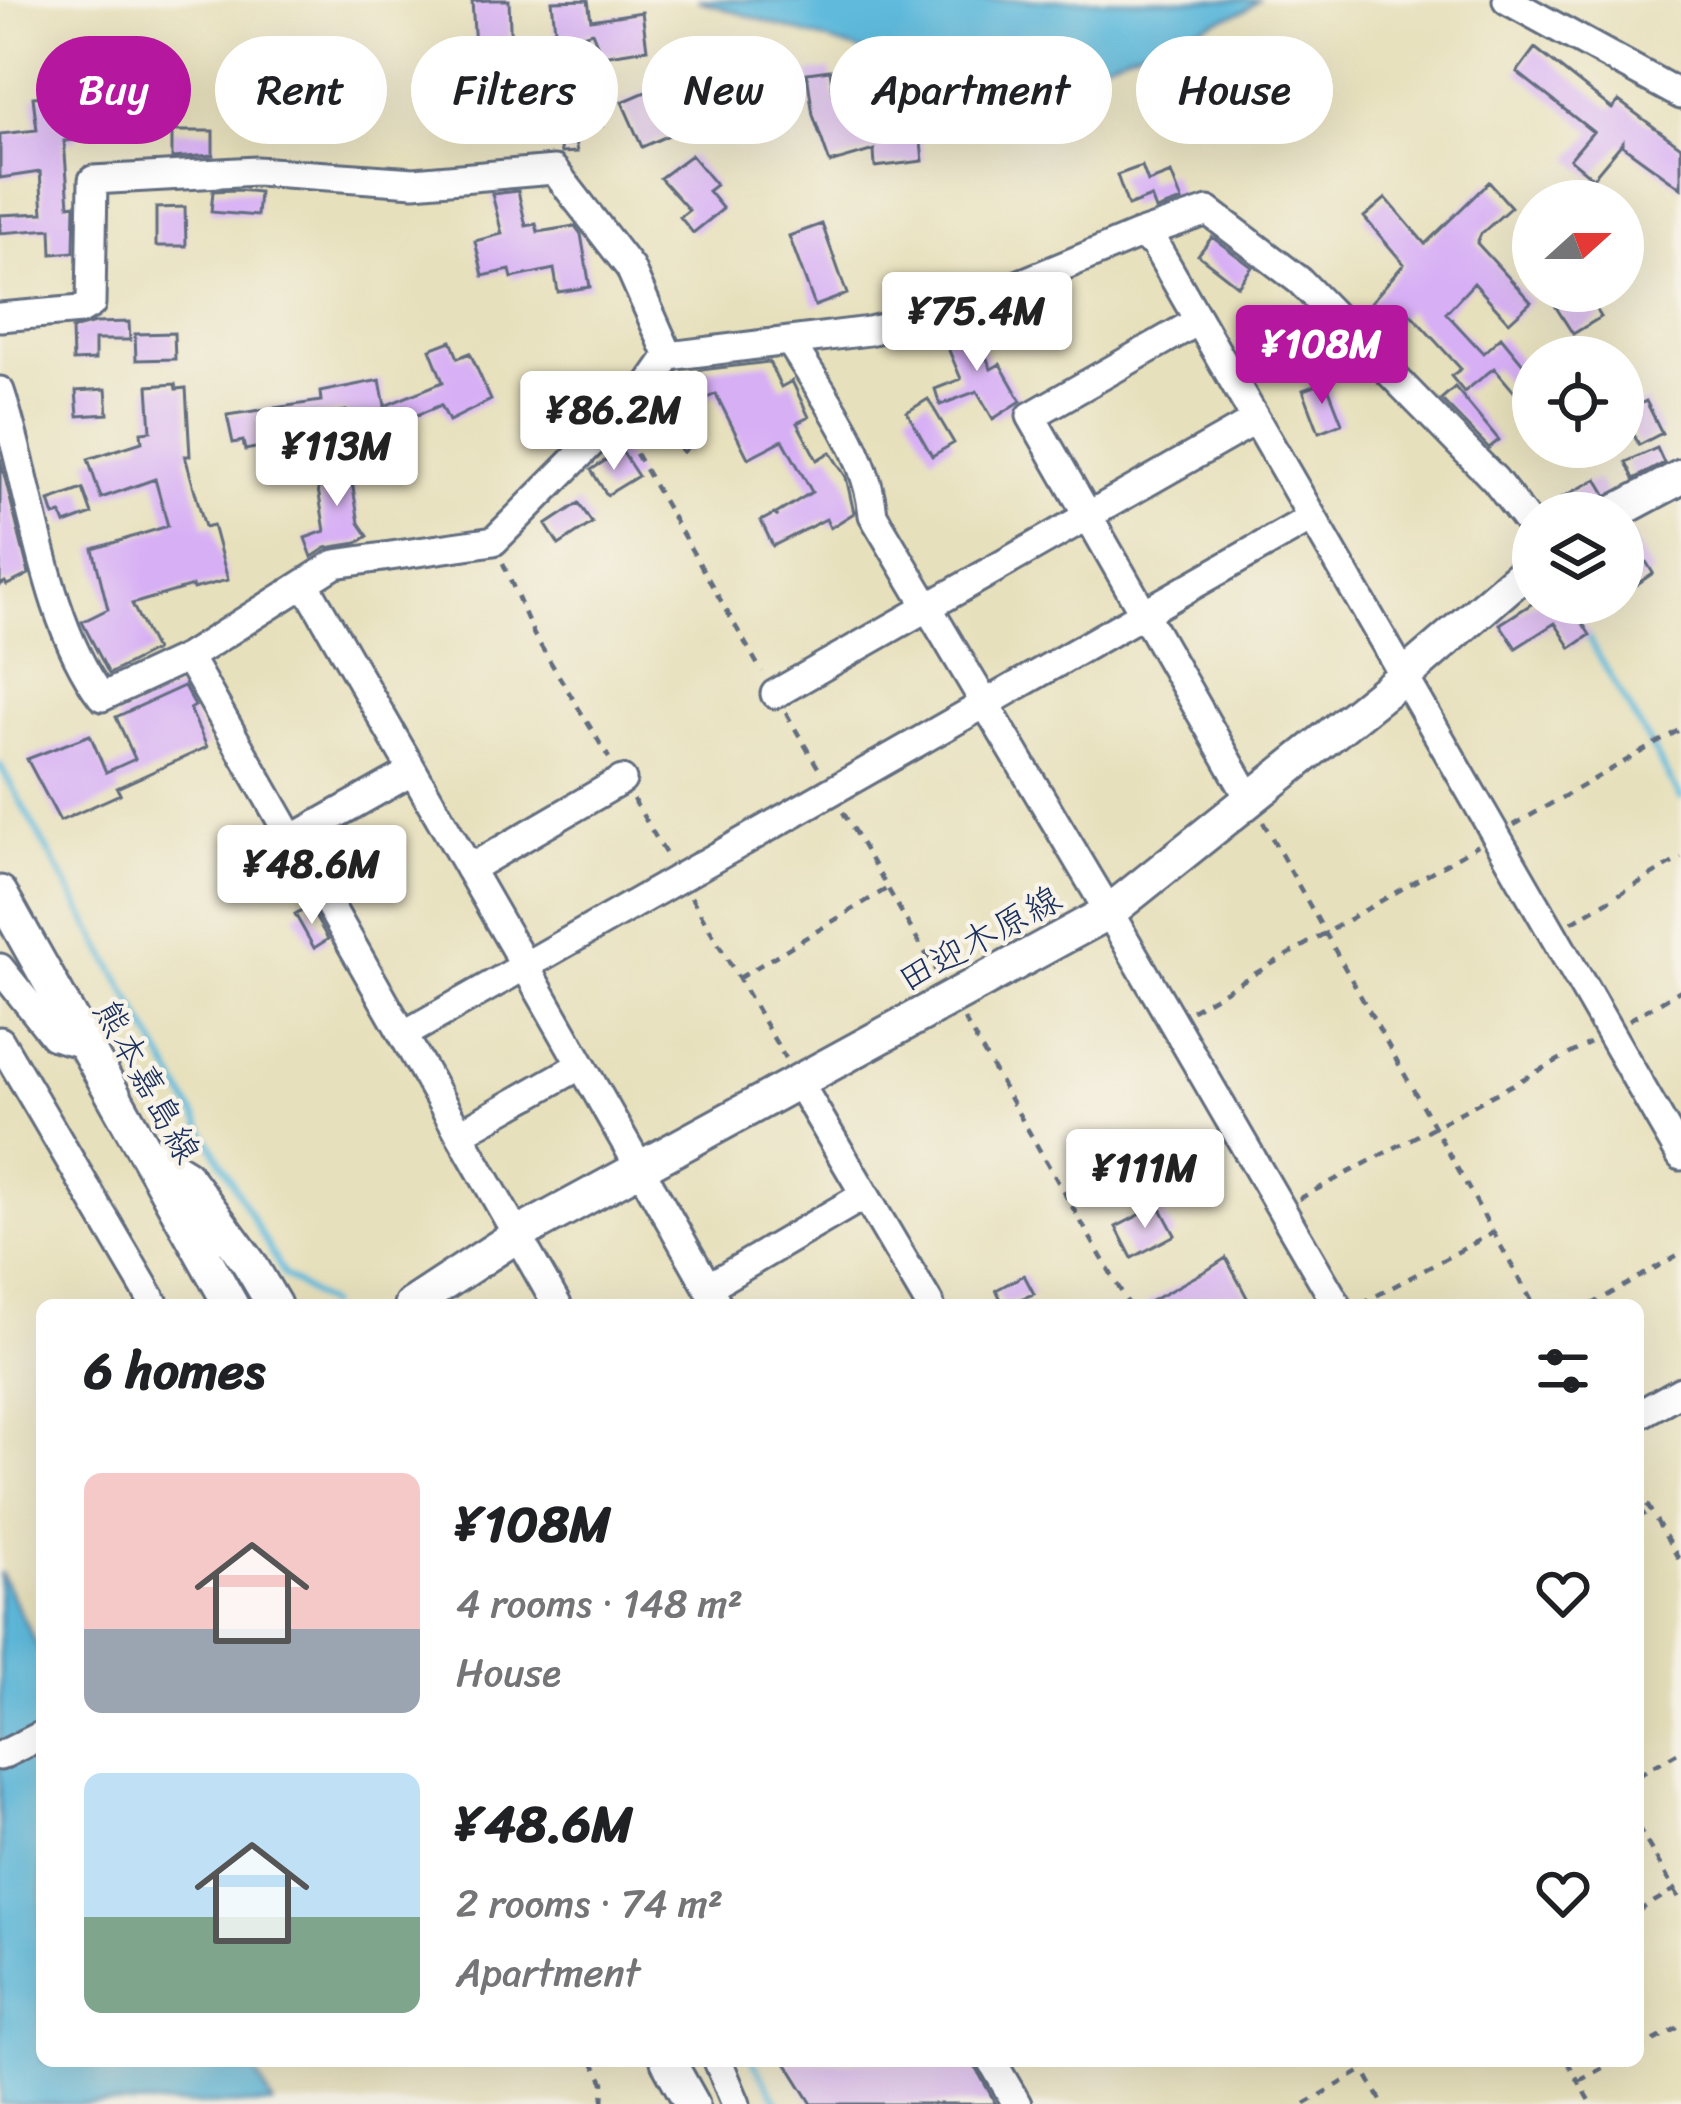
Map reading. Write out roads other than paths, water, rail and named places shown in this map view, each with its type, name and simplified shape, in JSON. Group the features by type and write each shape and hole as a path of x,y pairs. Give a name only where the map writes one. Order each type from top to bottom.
{"main road":[{"path":"1644,497 1681,477"},
{"name":"田迎木原線","path":"420,1299 519,1234 1109,912 1402,678 1512,583"},
{"name":"熊本嘉島線","path":"0,893 228,1299"},
{"path":"140,1148 185,1176 270,1299"},
{"path":"671,2067 692,2104"}],"street":[{"path":"1507,0 1681,95"},
{"path":"0,317 81,310 91,304 93,180 256,171 414,182 554,170 631,268 669,356"},
{"path":"0,391 20,449 64,623 102,697 188,657 335,564 494,541 648,386 669,356 869,332 960,309 1208,211 1300,281 1512,502"},
{"path":"1138,235 1154,243 1552,933 1602,1036 1681,1156"},
{"path":"1198,321 1031,416 1251,801"},
{"path":"791,343 861,460 872,515 1333,1299"},
{"path":"776,694 1256,420"},
{"path":"405,1034 1311,518"},
{"path":"306,585 713,1296 865,1195"},
{"path":"188,657 554,1299"},
{"path":"292,839 413,771"},
{"path":"469,869 622,780"},
{"path":"0,968 54,1036 83,1044"},
{"path":"0,1041 151,1299"},
{"path":"461,1133 581,1065"},
{"path":"798,1082 865,1195 918,1299"},
{"path":"1644,1412 1681,1391"},
{"path":"0,1756 36,1739"},
{"path":"721,2067 736,2104"},
{"path":"995,2067 1017,2104"}],"water":[{"path":"697,0 1258,0 1244,11 1176,36 1136,36 1136,50 1112,59 1112,36 830,36 830,41"},
{"path":"0,1572 36,1644 36,2067 253,2067 273,2104 0,2104"}],"waterway":[{"path":"1585,632 1681,798"},
{"path":"0,765 284,1275 319,1299"},
{"path":"757,2067 779,2104"}]}
